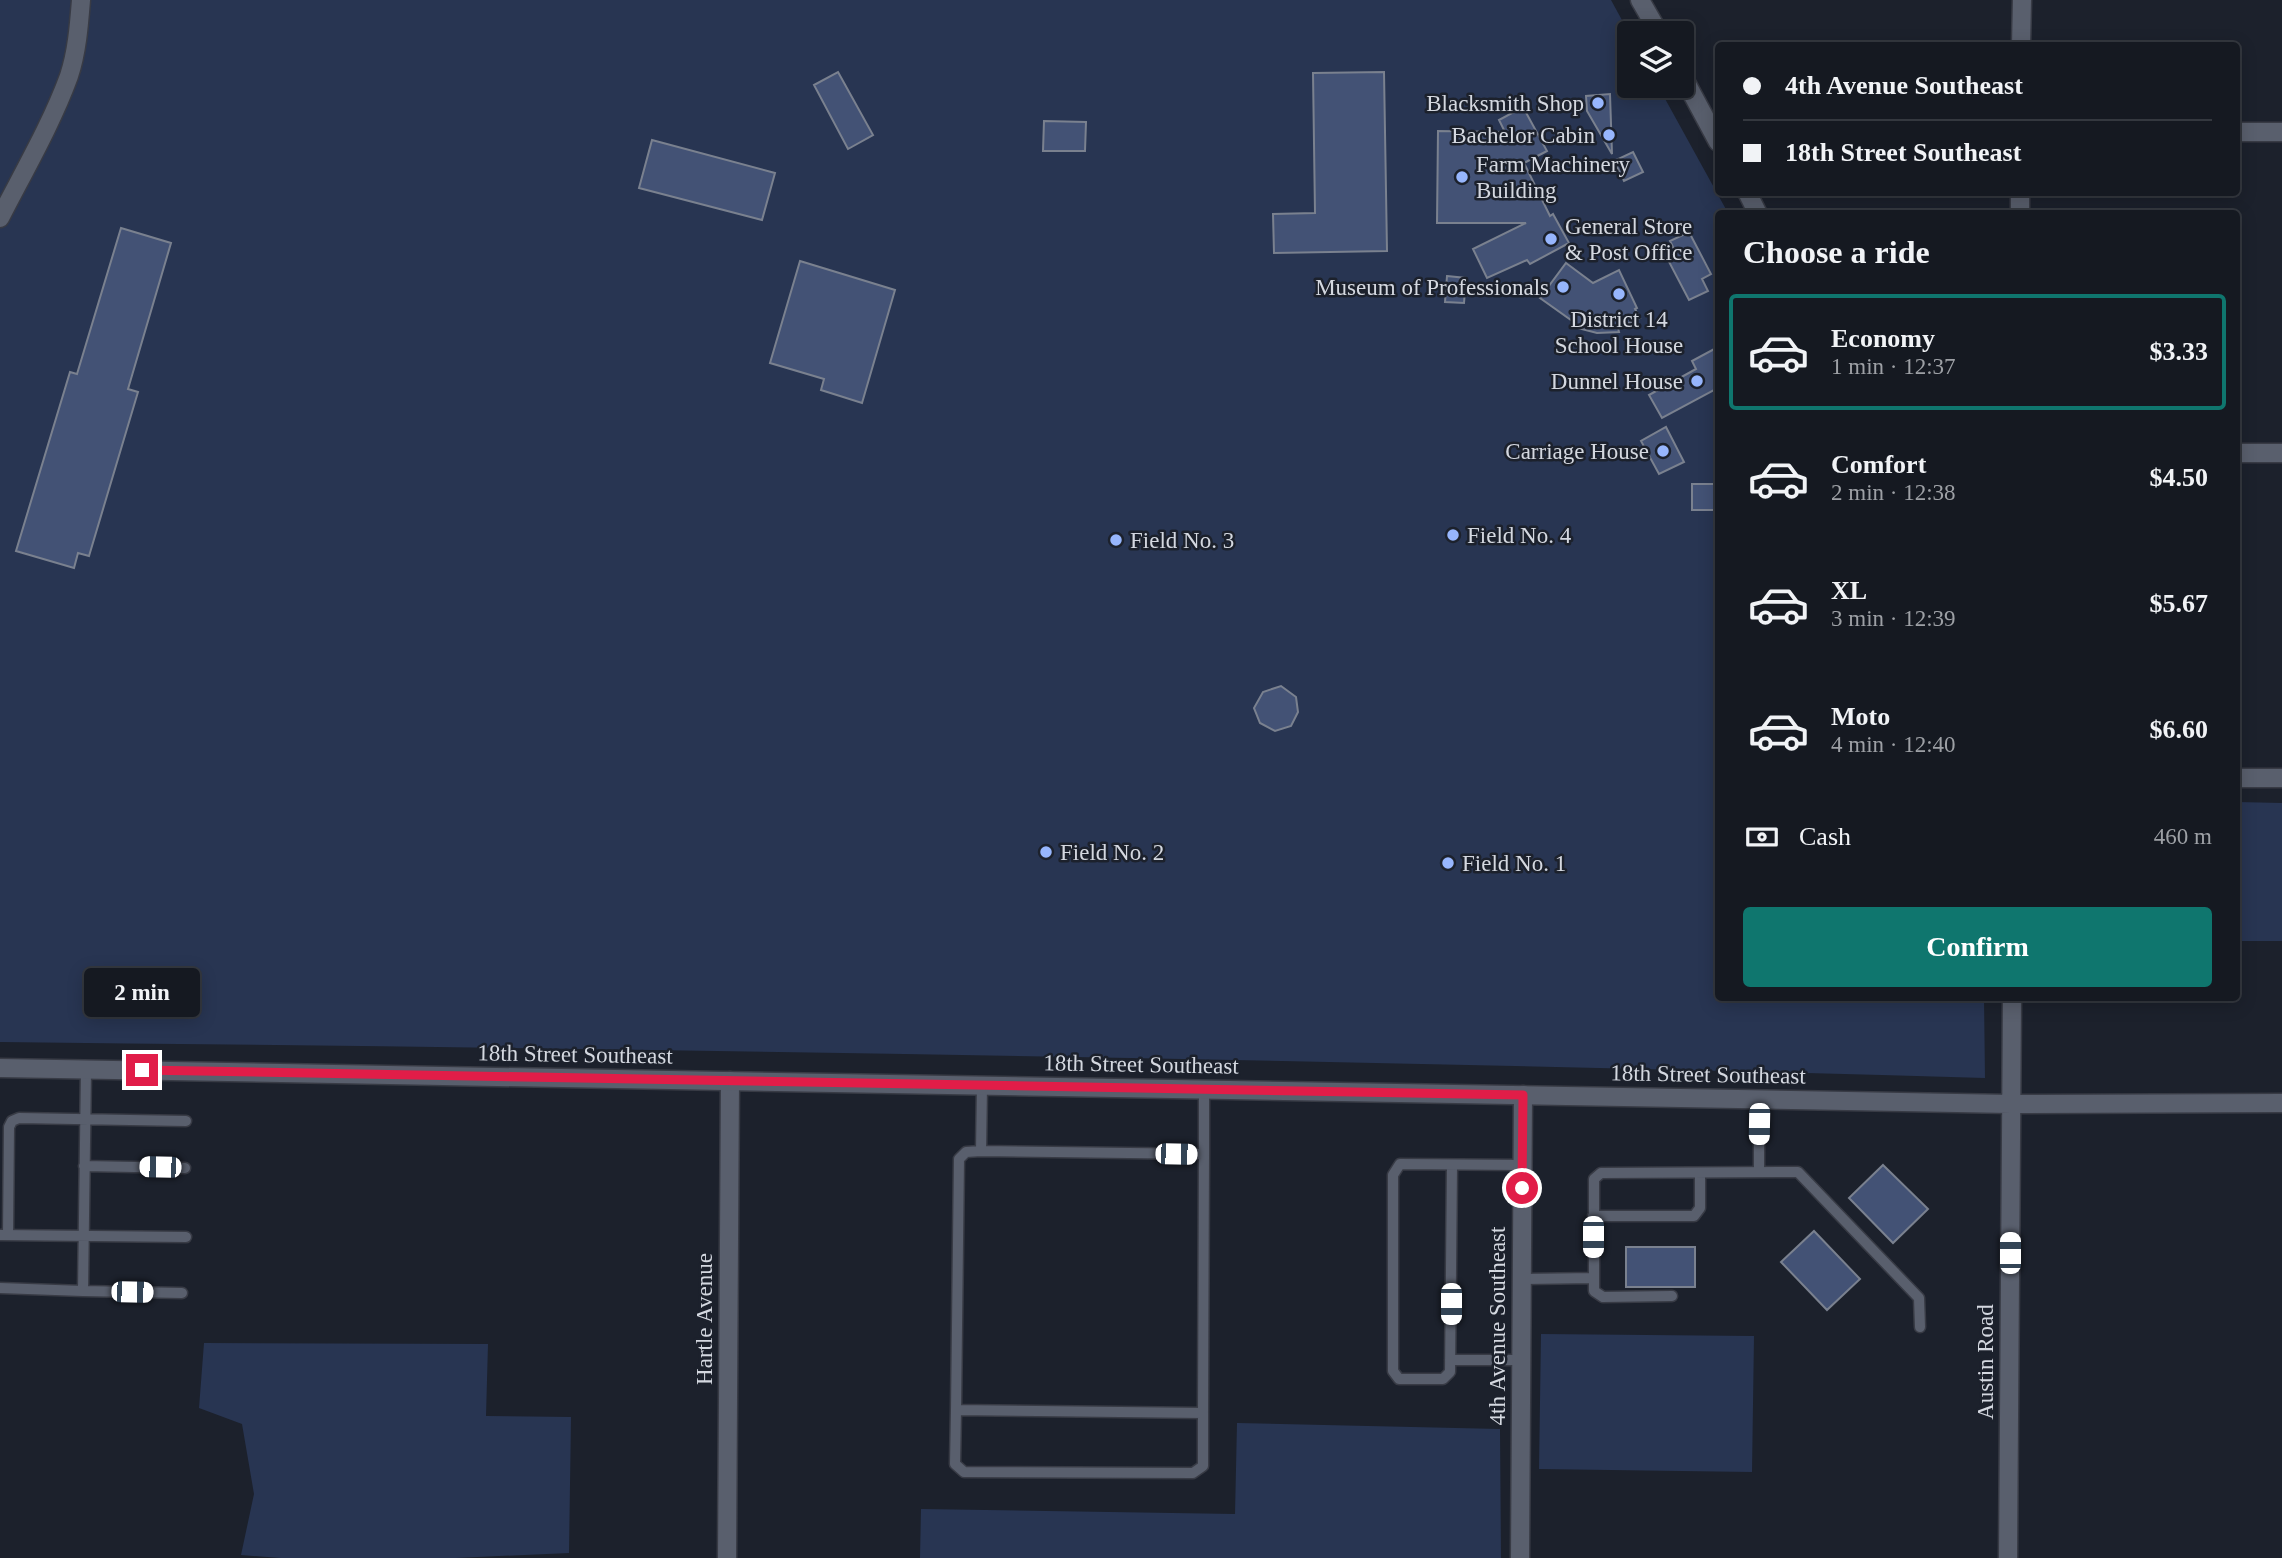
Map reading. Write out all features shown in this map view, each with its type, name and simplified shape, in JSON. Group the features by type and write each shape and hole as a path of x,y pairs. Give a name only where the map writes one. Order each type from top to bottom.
{"street":[{"path":"0,218 33,156 69,75 81,0"},
{"path":"1640,0 1652,21"},
{"path":"2021,42 2022,0"},
{"path":"1694,97 1715,136"},
{"path":"2240,132 2282,132"},
{"path":"2240,453 2282,453"},
{"path":"2240,778 2282,778"},
{"name":"Austin Road","path":"2008,1558 2011,1001"},
{"name":"18th Street Southeast","path":"0,1068 2011,1104 2282,1103"},
{"name":"Hartle Avenue","path":"727,1558 730,1081"},
{"name":"4th Avenue Southeast","path":"1520,1558 1523,1095"}],"lane":[{"path":"83,1291 86,1069"},
{"path":"981,1151 982,1086"},
{"path":"1204,1090 1204,1154 1203,1466 1193,1473 964,1472 955,1464 960,1159 966,1152 981,1151 1204,1154"},
{"path":"1759,1099 1759,1172"},
{"path":"186,1121 19,1118 12,1121 9,1127 4,1235 186,1237"},
{"path":"1452,1165 1450,1372 1443,1379 1399,1379 1393,1371 1393,1175 1400,1164 1522,1165"},
{"path":"84,1166 185,1168"},
{"path":"1593,1216 1694,1216 1700,1208 1700,1172"},
{"path":"1672,1296 1603,1297 1594,1291 1594,1179 1601,1173 1798,1172 1919,1298 1920,1327"},
{"path":"1522,1279 1594,1279"},
{"path":"0,1288 182,1293"},
{"path":"1450,1360 1521,1360"},
{"path":"956,1410 1203,1413"}],"shaded area":[{"path":"0,0 1611,0 1622,21 1617,21 1617,98 1665,98 1715,189 1715,196 1719,196 1726,210 1715,210 1715,1001 1984,1001 1985,1078 1489,1065 0,1042"},
{"path":"2240,802 2282,803 2282,941 2240,941"},
{"path":"1541,1334 1754,1336 1752,1472 1539,1469"},
{"path":"204,1343 488,1344 486,1416 571,1417 569,1553 456,1558 281,1558 241,1555 254,1494 242,1424 199,1408"},
{"path":"1237,1423 1500,1429 1501,1558 920,1558 921,1509 1235,1514"}],"building":[{"path":"838,72 873,135 848,149 814,85"},
{"path":"1384,72 1387,251 1274,253 1273,214 1315,213 1313,73"},
{"path":"1610,94 1612,154 1587,111 1586,96"},
{"path":"1523,107 1547,151 1524,163 1550,216 1553,214 1569,243 1530,264 1527,260 1487,278 1473,249 1526,223 1437,223 1438,131 1505,132 1499,120"},
{"path":"1044,121 1086,122 1085,151 1043,151"},
{"path":"652,140 775,173 762,220 639,188"},
{"path":"1633,152 1643,172 1624,181 1614,161"},
{"path":"121,228 171,243 128,389 138,392 89,556 78,553 74,568 16,551 70,372 77,374"},
{"path":"1689,232 1711,274 1702,279 1708,291 1689,300 1667,258 1676,253 1670,241"},
{"path":"800,261 895,290 862,403 821,390 824,379 770,363"},
{"path":"1566,263 1593,283 1619,270 1640,318 1618,328 1619,332 1597,333 1574,327 1575,323 1540,298"},
{"path":"1447,276 1466,278 1464,303 1445,302"},
{"name":"Dunnel House","path":"1715,349 1715,390 1662,418 1649,395 1696,369 1692,361"},
{"name":"Carriage House","path":"1666,427 1684,462 1659,474 1641,441"},
{"path":"1692,484 1715,484 1715,510 1692,510"},
{"path":"1281,686 1296,697 1298,712 1291,726 1275,731 1260,723 1254,708 1263,692"},
{"path":"1883,1165 1928,1209 1893,1243 1849,1198"},
{"path":"1814,1231 1860,1279 1827,1310 1781,1262"},
{"path":"1626,1247 1695,1247 1695,1287 1626,1287"}],"place":[{"name":"Blacksmith Shop","path":"1598,103"},
{"name":"Bachelor Cabin","path":"1609,135"},
{"name":"Farm Machinery Building","path":"1462,177"},
{"name":"General Store & Post Office","path":"1551,239"},
{"name":"Museum of Professionals","path":"1563,287"},
{"name":"District 14 School House","path":"1619,294"},
{"name":"Dunnel House","path":"1697,381"},
{"name":"Carriage House","path":"1663,451"},
{"name":"Field No. 4","path":"1453,535"},
{"name":"Field No. 3","path":"1116,540"},
{"name":"Field No. 2","path":"1046,852"},
{"name":"Field No. 1","path":"1448,863"}],"route":[{"path":"142,1070 1523,1095 1522,1188"}]}
